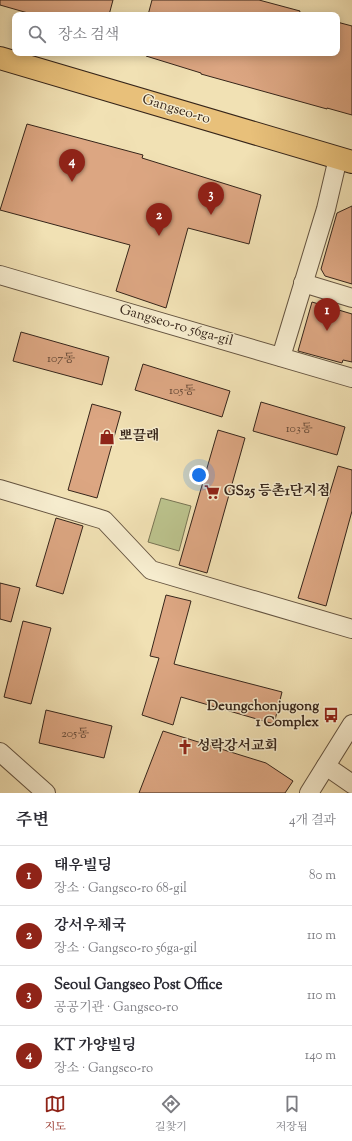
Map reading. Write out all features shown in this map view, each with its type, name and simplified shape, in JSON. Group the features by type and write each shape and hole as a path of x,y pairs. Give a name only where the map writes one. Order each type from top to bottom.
{"main road":[{"name":"Gangseo-ro","path":"0,58 345,160"}],"street":[{"path":"281,357 326,209 345,160"},
{"name":"Gangseo-ro 56ga-gil","path":"0,274 352,378"},
{"path":"303,284 352,298"},
{"path":"2,491 104,520 151,570 352,629"},
{"path":"309,793 352,724"},
{"path":"0,752 46,793"},
{"path":"326,766 352,784"}],"green space":[{"path":"161,498 191,506 179,551 148,542"}],"building":[{"path":"0,0 113,0 110,12 24,12 0,5"},
{"path":"152,0 259,0 300,11 300,12 149,12"},
{"path":"340,23 352,26 352,115 146,56 340,56"},
{"path":"27,124 143,155 142,158 261,195 249,244 188,228 166,308 116,291 130,245 0,210"},
{"path":"352,206 352,284 325,276 321,269 337,213"},
{"path":"312,302 352,314 352,362 343,360 342,363 298,351"},
{"path":"21,332 109,357 102,385 13,361"},
{"path":"143,364 230,391 222,417 135,390"},
{"path":"261,402 345,427 337,455 253,431"},
{"path":"92,404 121,412 97,498 68,490"},
{"path":"218,430 245,438 207,573 179,565"},
{"path":"338,466 352,470 352,511 326,606 298,598"},
{"path":"56,518 83,526 63,594 36,586"},
{"path":"0,583 20,588 11,622 0,619"},
{"path":"166,595 191,601 174,664 282,692 274,724 181,697 173,725 142,715 159,658 150,656"},
{"path":"23,621 51,628 31,704 4,697"},
{"path":"46,710 112,726 104,758 39,743"},
{"name":"성락강서교회","path":"163,731 266,763 293,781 285,793 139,793"}],"place":[{"name":"KT 가양빌딩","path":"72,182"},
{"name":"Seoul Gangseo Post Office","path":"211,215"},
{"name":"강서우체국","path":"159,236"},
{"name":"태우빌딩","path":"327,331"},
{"name":"뽀끌래","path":"107,437"},
{"name":"GS25 등촌1단지점","path":"212,492"},
{"name":"Deungchonjugong 1 Complex","path":"331,715"},
{"name":"성락강서교회","path":"185,747"}]}
